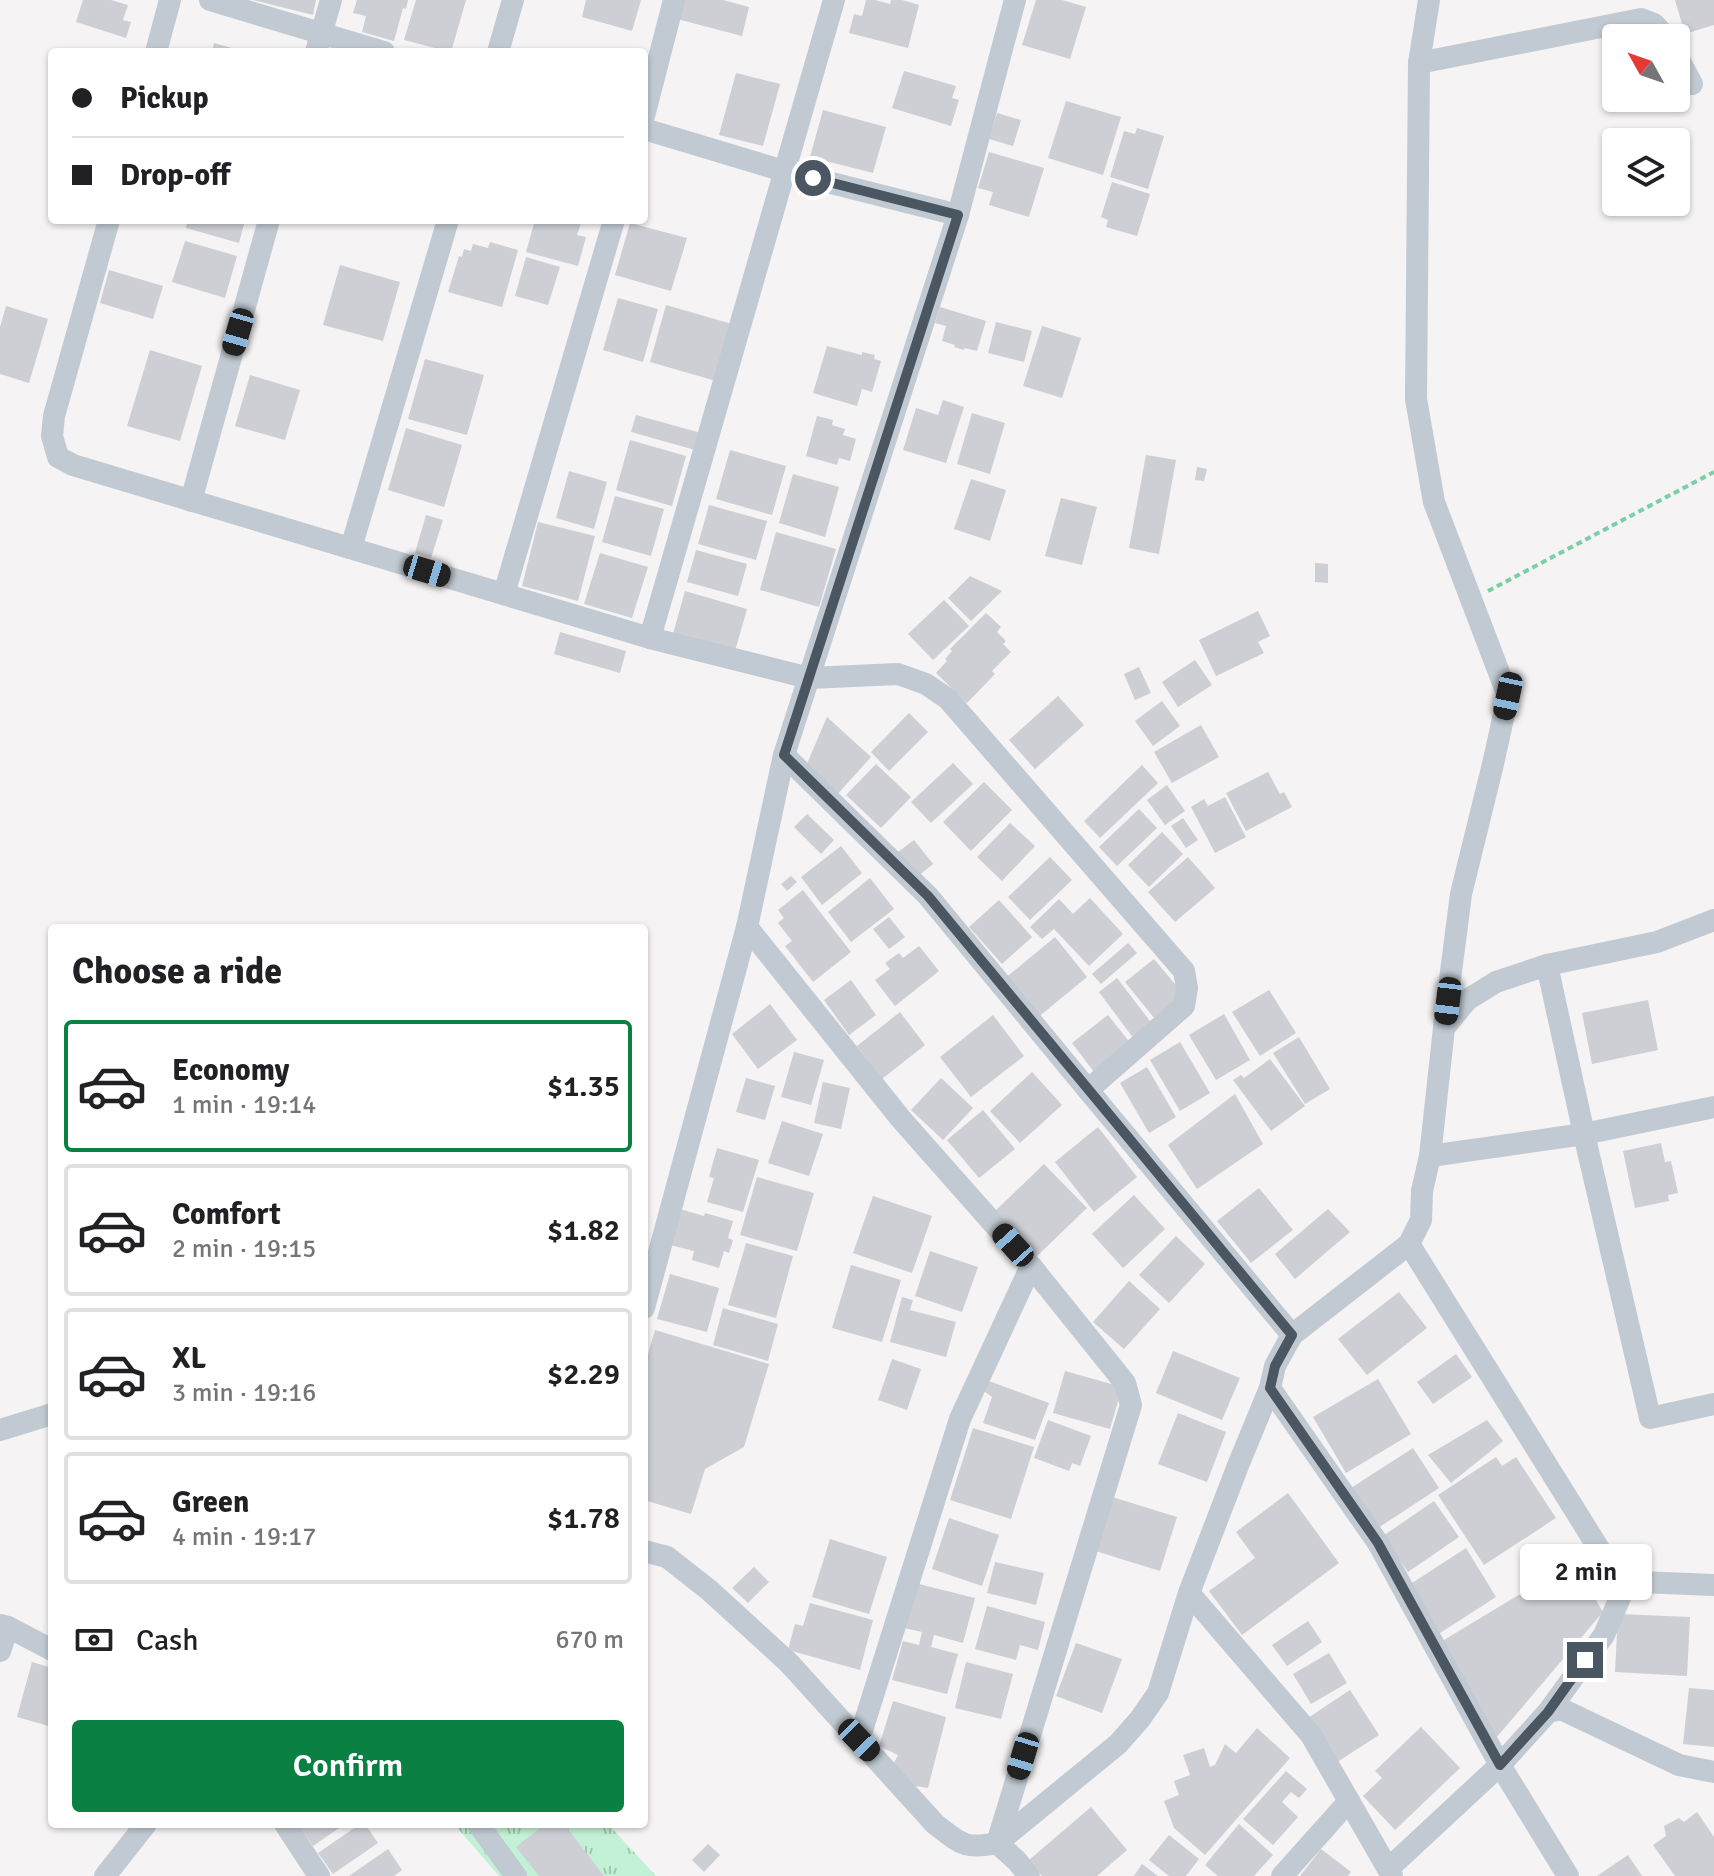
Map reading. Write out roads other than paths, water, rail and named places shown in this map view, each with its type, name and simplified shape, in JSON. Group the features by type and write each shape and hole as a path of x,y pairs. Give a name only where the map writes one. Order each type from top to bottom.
{"street":[{"path":"157,48 170,0"},
{"path":"210,0 319,43 355,48"},
{"path":"319,43 331,0"},
{"path":"499,48 513,0"},
{"path":"648,101 674,0"},
{"path":"650,638 834,0"},
{"path":"648,1293 747,927 784,755 958,215 1015,0"},
{"path":"648,1552 667,1557 709,1590 789,1663 935,1824 961,1844 977,1847 997,1843 1118,1744 1158,1693 1189,1593 1270,1388 1275,1366 1292,1335 1409,1244 1421,1220 1422,1191 1430,1156 1461,894 1508,696 1434,502 1416,399 1419,63 1429,0"},
{"path":"1616,24 1641,19 1654,24"},
{"path":"1419,63 1602,27"},
{"path":"1690,80 1692,84"},
{"path":"648,130 784,171 958,215"},
{"path":"108,224 54,416 52,436 58,457 73,465 650,638 809,678 898,674 926,684 948,699 1184,971 1187,988 1184,1006 1088,1090"},
{"path":"191,501 268,224"},
{"path":"351,548 447,224"},
{"path":"504,594 613,224"},
{"path":"784,755 928,896 1292,1335"},
{"path":"1444,1028 1467,1000 1496,982 1547,965 1657,942 1714,920"},
{"path":"747,927 901,1119 1031,1266 1125,1383 1131,1405 997,1843"},
{"path":"1547,965 1650,1418 1714,1404"},
{"path":"1430,1156 1584,1134 1714,1107"},
{"path":"1409,1244 1611,1568 1628,1579 1640,1582 1714,1585"},
{"path":"859,1740 960,1419 1031,1266"},
{"path":"1270,1388 1378,1543 1500,1765 1568,1876"},
{"path":"0,1430 48,1415"},
{"path":"1189,1593 1311,1735 1390,1873 1500,1765 1548,1712 1604,1635 1628,1579"},
{"path":"0,1651 4,1626 48,1648"},
{"path":"1548,1712 1561,1709 1679,1765 1714,1772"},
{"path":"1282,1876 1349,1801"},
{"path":"105,1876 143,1828"},
{"path":"288,1828 319,1876"},
{"path":"481,1828 516,1876"},
{"path":"997,1843 1029,1876"}]}
